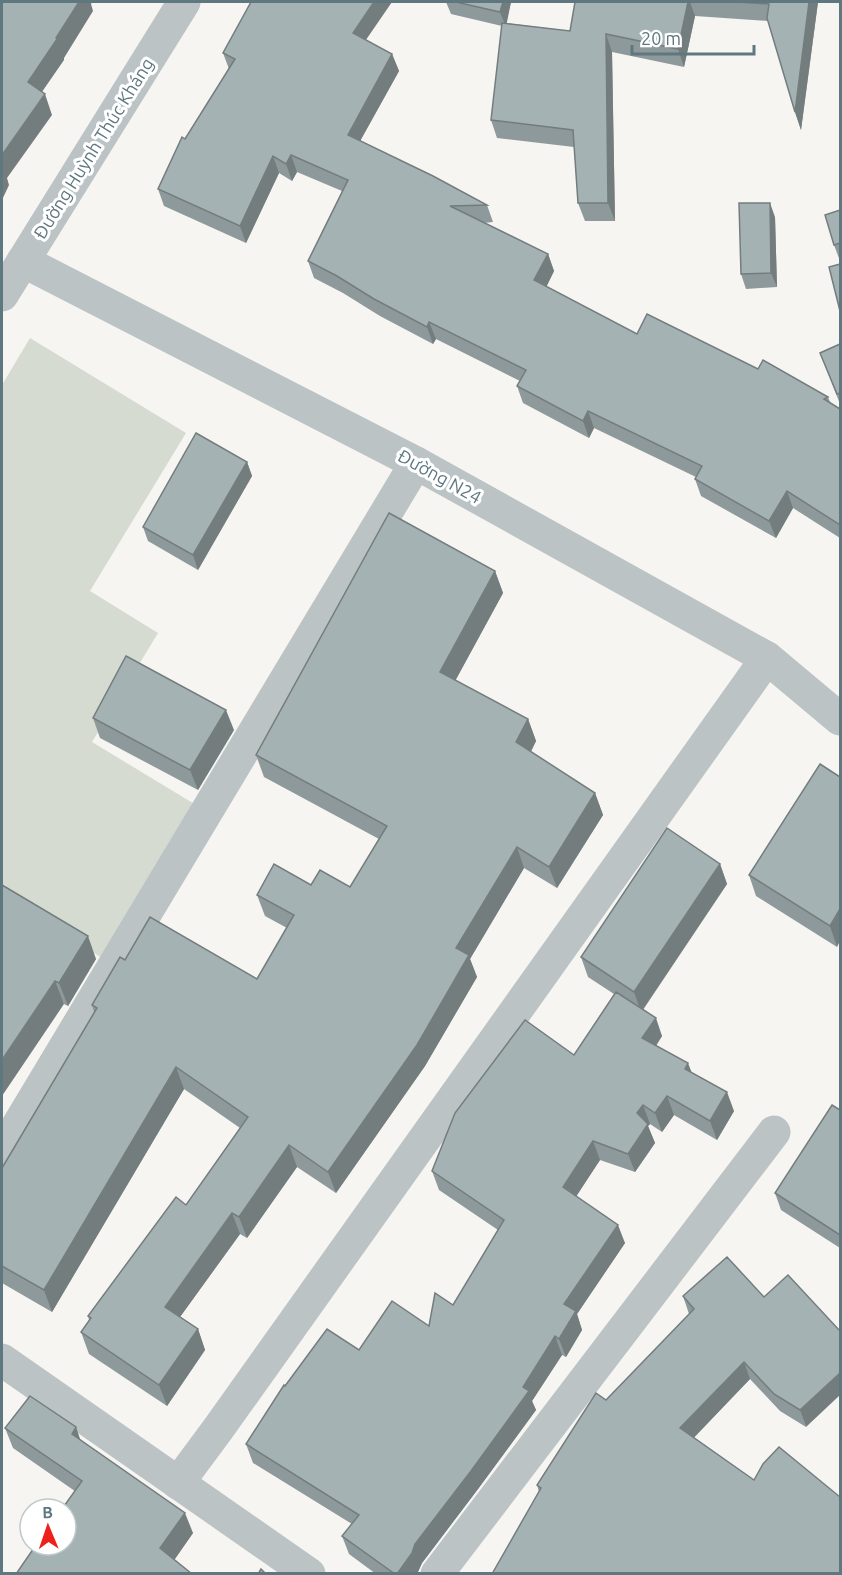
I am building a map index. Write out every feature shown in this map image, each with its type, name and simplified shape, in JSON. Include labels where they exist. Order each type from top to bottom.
[{"type":"street","name":"Đường Huỳnh Thúc Kháng","points":[[2,295],[184,2]]},
{"type":"street","name":"Đường N24","points":[[23,261],[416,462],[767,658],[840,719]]},
{"type":"street","points":[[2,1152],[416,462]]},
{"type":"street","points":[[178,1483],[767,658]]},
{"type":"street","points":[[437,1574],[774,1132]]},
{"type":"street","points":[[2,1360],[309,1574]]},
{"type":"shaded area","points":[[30,338],[186,433],[90,591],[158,633],[92,742],[201,808],[107,961],[2,897],[2,385]]},
{"type":"building","points":[[2,2],[79,2],[28,82],[45,94],[2,155]]},
{"type":"building","points":[[251,2],[374,2],[353,33],[392,54],[348,135],[487,205],[450,206],[548,254],[534,280],[637,334],[647,314],[758,369],[763,360],[828,397],[824,399],[840,409],[840,525],[787,491],[769,521],[695,479],[702,466],[588,411],[583,421],[517,386],[526,370],[429,322],[427,327],[308,261],[348,180],[291,155],[286,164],[273,156],[240,226],[158,189],[182,137],[185,139],[235,59],[223,53]]},
{"type":"building","points":[[456,2],[503,2],[500,12]]},
{"type":"building","points":[[575,2],[688,2],[678,49],[606,34],[608,203],[578,203],[573,130],[491,120],[502,23],[570,31]]},
{"type":"building","points":[[738,2],[809,2],[795,112],[767,18],[769,4]]},
{"type":"building","points":[[739,203],[770,203],[771,273],[741,274]]},
{"type":"building","points":[[840,210],[840,243],[834,245],[825,215]]},
{"type":"building","points":[[840,264],[840,311],[829,267]]},
{"type":"building","points":[[840,344],[840,393],[837,394],[820,353]]},
{"type":"building","points":[[196,433],[247,462],[193,555],[143,527]]},
{"type":"building","points":[[389,513],[495,571],[440,672],[528,719],[516,742],[595,793],[549,867],[517,847],[456,948],[469,955],[417,1045],[328,1172],[289,1145],[239,1217],[232,1213],[165,1307],[198,1329],[159,1385],[81,1332],[91,1318],[88,1316],[176,1197],[186,1205],[248,1117],[176,1067],[44,1290],[2,1266],[2,1168],[97,1008],[92,1005],[120,957],[125,960],[150,917],[257,979],[294,915],[257,895],[274,864],[311,885],[320,870],[350,887],[387,826],[256,755]]},
{"type":"building","points":[[126,656],[226,710],[190,770],[93,718]]},
{"type":"building","points":[[820,764],[840,777],[840,909],[830,926],[749,875]]},
{"type":"building","points":[[667,828],[720,864],[634,992],[581,957]]},
{"type":"building","points":[[2,885],[88,936],[59,983],[55,981],[2,1060]]},
{"type":"building","points":[[616,992],[656,1018],[642,1038],[688,1063],[685,1069],[727,1092],[710,1121],[667,1096],[655,1113],[643,1105],[637,1113],[648,1124],[628,1154],[593,1141],[563,1187],[618,1225],[564,1304],[576,1311],[559,1339],[555,1336],[523,1387],[529,1391],[395,1574],[342,1536],[359,1515],[246,1444],[284,1385],[327,1329],[359,1350],[392,1301],[429,1326],[435,1293],[453,1305],[504,1220],[432,1171],[455,1113],[525,1020],[574,1055]]},
{"type":"building","points":[[832,1105],[840,1110],[840,1235],[775,1193]]},
{"type":"building","points":[[727,1257],[764,1297],[788,1275],[840,1331],[840,1373],[800,1410],[774,1394],[744,1362],[680,1428],[754,1480],[763,1464],[779,1447],[840,1497],[840,1574],[492,1574],[541,1488],[537,1485],[596,1393],[606,1400],[694,1309],[683,1296]]},
{"type":"building","points":[[30,1396],[76,1427],[72,1434],[185,1513],[160,1548],[192,1574],[16,1574],[28,1557],[78,1557],[78,1497],[71,1497],[82,1481],[5,1428]]}]
